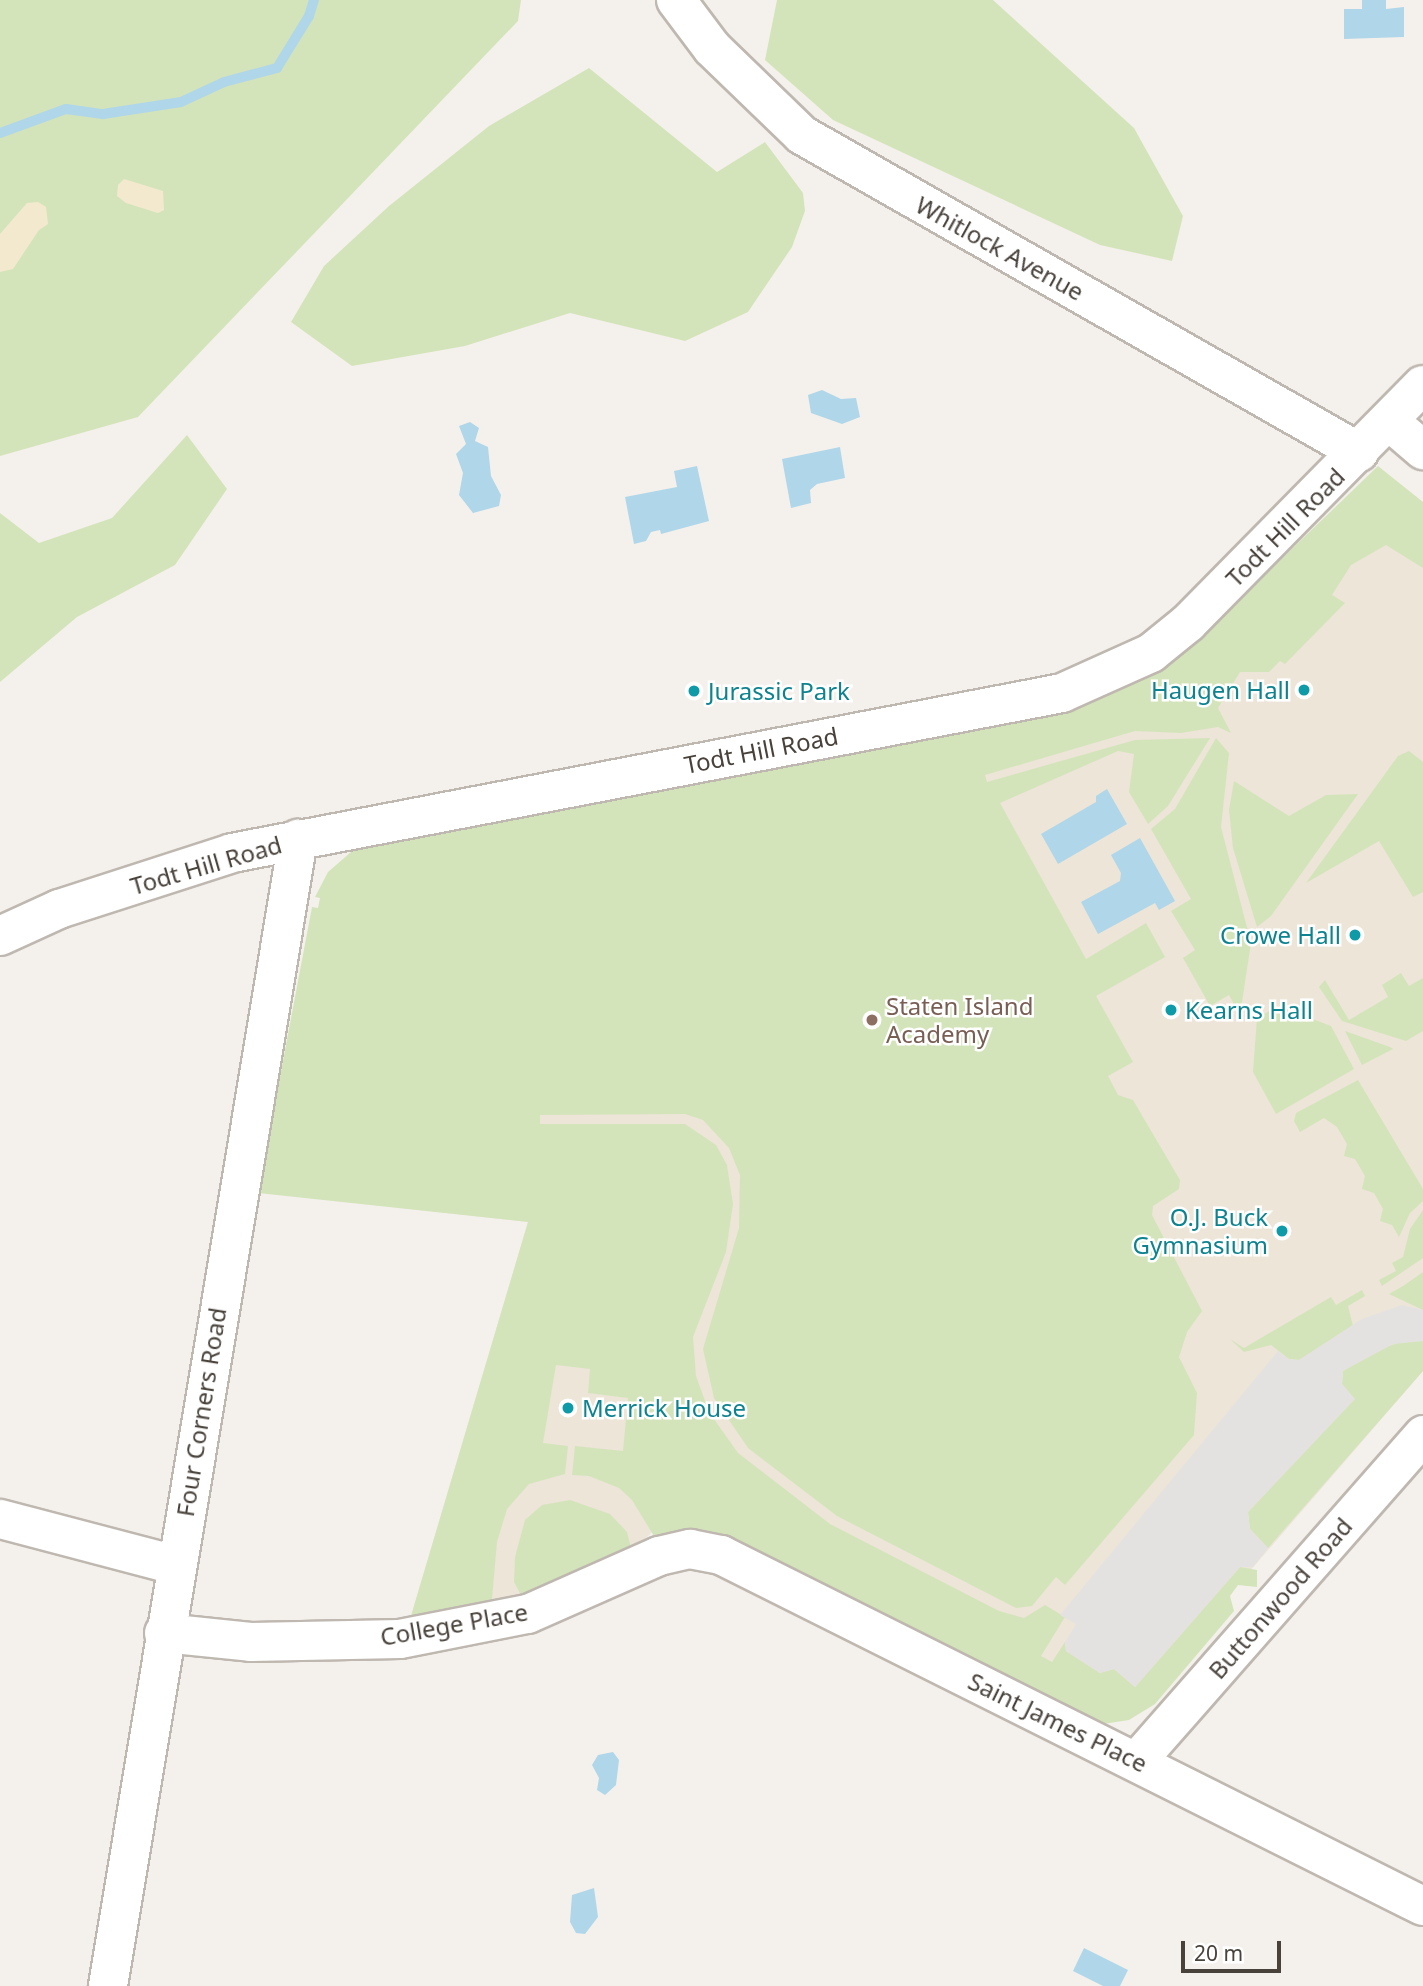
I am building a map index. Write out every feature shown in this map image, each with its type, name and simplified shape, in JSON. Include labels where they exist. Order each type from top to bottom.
[{"type":"street","name":"Whitlock Avenue","points":[[676,0],[712,48],[802,135],[1359,452]]},
{"type":"street","name":"Todt Hill Road","points":[[0,936],[59,909],[232,853],[1062,693],[1151,653],[1188,622],[1423,386]]},
{"type":"street","points":[[1390,421],[1423,450]]},
{"type":"street","name":"Four Corners Road","points":[[108,1986],[175,1564],[298,839]]},
{"type":"street","name":"Buttonwood Road","points":[[1137,1761],[1423,1435]]},
{"type":"street","points":[[0,1519],[175,1564]]},
{"type":"street","name":"Saint James Place","points":[[690,1549],[721,1555],[1423,1906]]},
{"type":"street","name":"College Place","points":[[164,1633],[251,1642],[400,1639],[528,1614],[659,1556],[690,1549]]},
{"type":"shaded area","name":"Staten Island Academy","points":[[1423,502],[1423,1371],[1148,1689],[1101,1704],[734,1513],[653,1531],[632,1552],[540,1597],[408,1626],[528,1222],[276,1194],[281,1134],[1136,696]]},
{"type":"shaded area","points":[[1402,1305],[1423,1310],[1423,1341],[1393,1344],[1343,1371],[1342,1384],[1355,1399],[1248,1512],[1250,1529],[1268,1548],[1253,1567],[1240,1567],[1135,1687],[1114,1669],[1100,1673],[1066,1651],[1065,1642],[1076,1624],[1060,1615],[1278,1351],[1289,1359],[1299,1360],[1362,1319]]},
{"type":"green space","points":[[0,0],[521,0],[518,21],[138,417],[0,456]]},
{"type":"green space","points":[[777,0],[993,0],[1134,128],[1183,216],[1172,261],[1100,245],[833,120],[765,60]]},
{"type":"green space","points":[[589,68],[717,172],[765,142],[803,193],[805,211],[792,247],[748,312],[685,341],[570,313],[465,346],[352,366],[291,322],[324,266],[389,206],[489,126]]},
{"type":"green space","points":[[187,435],[227,489],[175,565],[77,617],[0,682],[0,513],[39,543],[112,518]]},
{"type":"green space","name":"Staten Island Academy","points":[[1378,466],[1423,502],[1423,568],[1386,545],[1351,565],[1332,595],[1345,603],[1285,664],[1280,661],[1269,672],[1240,672],[1218,708],[1231,733],[1218,727],[1181,733],[1135,731],[985,775],[987,782],[1135,740],[1210,738],[1168,806],[1148,824],[1129,792],[1134,754],[1118,751],[1000,803],[1086,959],[1146,923],[1165,957],[1096,996],[1133,1062],[1108,1076],[1118,1095],[1133,1100],[1180,1180],[1179,1189],[1153,1206],[1152,1215],[1202,1311],[1187,1332],[1179,1357],[1197,1393],[1194,1435],[1065,1585],[1056,1577],[1032,1606],[1016,1608],[837,1516],[748,1448],[714,1398],[703,1349],[739,1228],[740,1175],[729,1148],[703,1120],[685,1114],[540,1115],[540,1124],[685,1124],[716,1145],[727,1165],[733,1204],[726,1252],[693,1337],[696,1376],[709,1412],[738,1453],[830,1524],[999,1611],[1024,1618],[1045,1605],[1065,1617],[1041,1656],[1052,1662],[1065,1642],[1066,1651],[1100,1673],[1114,1669],[1135,1687],[1240,1567],[1257,1570],[1257,1587],[1238,1585],[1230,1596],[1234,1611],[1155,1704],[1129,1720],[1103,1724],[736,1539],[704,1530],[657,1541],[632,1500],[619,1488],[589,1476],[572,1475],[575,1446],[623,1451],[628,1398],[588,1393],[590,1369],[556,1365],[543,1443],[568,1446],[565,1474],[529,1484],[507,1509],[497,1542],[491,1611],[408,1626],[528,1222],[258,1193],[312,907],[318,908],[320,898],[315,897],[328,872],[358,846],[1040,716],[1094,700],[1149,674],[1195,642]]},
{"type":"green space","points":[[1216,738],[1229,753],[1221,827],[1251,943],[1240,1015],[1229,995],[1210,1006],[1183,958],[1195,950],[1171,911],[1191,899],[1151,829],[1175,809]]},
{"type":"green space","points":[[1409,751],[1423,762],[1423,892],[1413,897],[1379,841],[1306,883],[1398,756]]},
{"type":"green space","points":[[1234,781],[1289,816],[1326,795],[1358,794],[1271,916],[1257,927],[1233,848],[1229,810]]},
{"type":"green space","points":[[1401,973],[1409,986],[1423,978],[1423,1031],[1406,1041],[1342,1021],[1319,987],[1325,980],[1349,1020],[1388,997],[1382,985]]},
{"type":"green space","points":[[1278,1006],[1331,1026],[1354,1069],[1276,1114],[1253,1072],[1257,1018]]},
{"type":"green space","points":[[1345,1031],[1390,1047],[1393,1049],[1362,1065]]},
{"type":"green space","points":[[1358,1080],[1423,1189],[1423,1201],[1410,1213],[1399,1237],[1392,1225],[1380,1221],[1383,1209],[1374,1193],[1362,1189],[1365,1176],[1355,1159],[1344,1156],[1347,1144],[1337,1127],[1324,1118],[1300,1132],[1294,1121],[1296,1113]]},
{"type":"green space","points":[[1423,1210],[1423,1258],[1382,1286],[1379,1280],[1396,1271],[1392,1263],[1403,1257],[1410,1229]]},
{"type":"green space","points":[[1423,1272],[1423,1310],[1389,1294],[1403,1286]]},
{"type":"green space","points":[[1362,1290],[1365,1296],[1348,1306],[1353,1326],[1299,1360],[1289,1359],[1271,1345],[1244,1352],[1230,1339],[1244,1348],[1331,1297],[1336,1305]]},
{"type":"green space","points":[[1404,1341],[1423,1341],[1423,1371],[1268,1548],[1250,1529],[1248,1512],[1354,1399],[1342,1384],[1343,1371],[1374,1351]]},
{"type":"green space","points":[[570,1500],[610,1514],[627,1532],[632,1552],[522,1597],[514,1582],[515,1557],[525,1520],[542,1505]]},
{"type":"sand","points":[[124,179],[163,191],[164,210],[158,213],[126,203],[117,196],[118,185]]},
{"type":"sand","points":[[38,202],[46,207],[48,224],[39,230],[13,269],[0,272],[0,234],[27,203]]},
{"type":"water","points":[[1362,0],[1386,0],[1386,9],[1404,7],[1404,37],[1344,39],[1344,9],[1362,9]]},
{"type":"water","points":[[822,390],[841,399],[856,398],[860,417],[842,424],[811,413],[808,395]]},
{"type":"water","points":[[470,422],[479,428],[475,441],[488,447],[491,476],[501,495],[499,506],[473,513],[459,495],[463,473],[456,454],[466,444],[459,426]]},
{"type":"water","points":[[840,447],[845,478],[817,484],[810,490],[811,503],[791,508],[782,459]]},
{"type":"water","points":[[697,466],[709,521],[661,534],[660,530],[651,532],[646,541],[634,544],[625,497],[677,487],[674,471]]},
{"type":"water","points":[[1107,789],[1127,824],[1058,864],[1041,834],[1096,802],[1096,796]]},
{"type":"water","points":[[1140,838],[1175,901],[1159,910],[1155,903],[1098,934],[1081,902],[1120,881],[1121,873],[1111,855]]},
{"type":"water","points":[[613,1752],[619,1760],[616,1785],[605,1795],[597,1790],[599,1778],[592,1765],[598,1755]]},
{"type":"water","points":[[594,1888],[598,1917],[585,1934],[576,1933],[570,1922],[572,1895]]},
{"type":"water","points":[[1084,1948],[1128,1970],[1120,1986],[1103,1986],[1073,1971]]},
{"type":"waterway","points":[[0,133],[66,109],[103,114],[181,102],[224,82],[277,68],[309,16],[314,0]]},
{"type":"place","name":"Haugen Hall","points":[[1304,690]]},
{"type":"place","name":"Jurassic Park","points":[[694,691]]},
{"type":"place","name":"Crowe Hall","points":[[1355,935]]},
{"type":"place","name":"Kearns Hall","points":[[1171,1010]]},
{"type":"place","name":"Staten Island Academy","points":[[872,1020]]},
{"type":"place","name":"O.J. Buck Gymnasium","points":[[1282,1231]]},
{"type":"place","name":"Merrick House","points":[[568,1408]]}]
